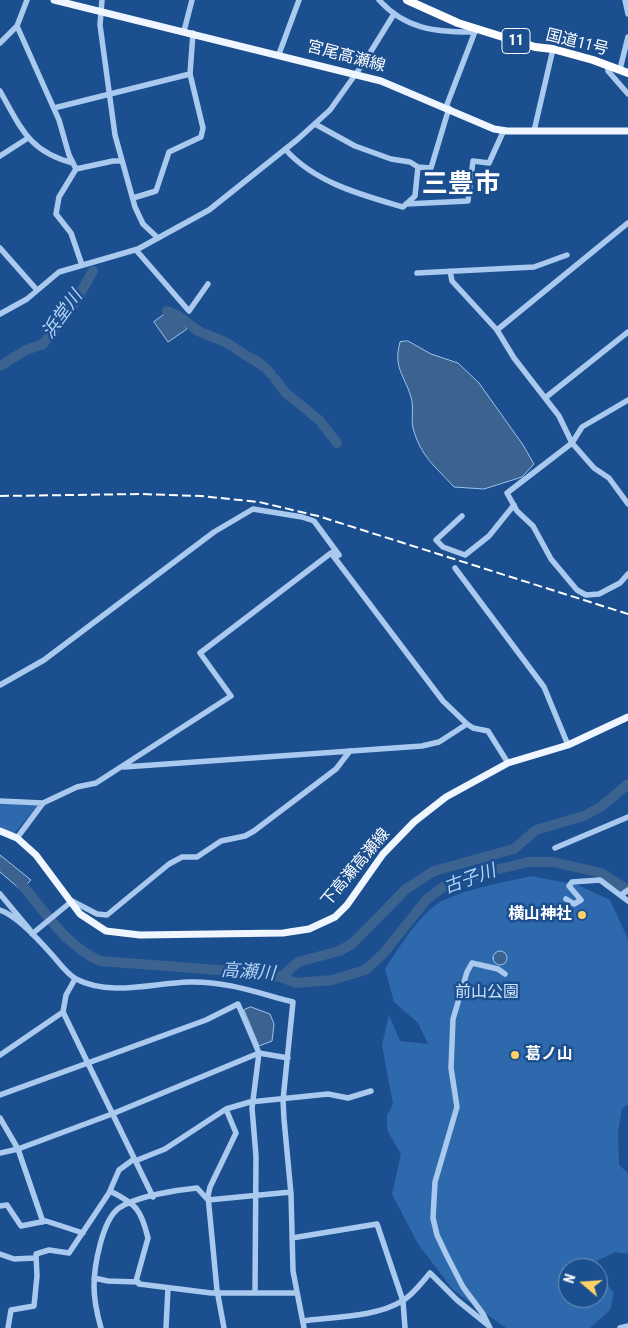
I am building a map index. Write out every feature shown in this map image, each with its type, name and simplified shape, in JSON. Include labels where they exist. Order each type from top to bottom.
[{"type":"highway","name":"国道11号","points":[[407,0],[437,15],[476,29],[535,46],[553,49],[608,65],[628,73]]},
{"type":"main road","name":"宮尾高瀬線","points":[[54,0],[279,54],[394,85],[494,128],[534,131],[628,131]]},
{"type":"main road","name":"下高瀬高瀬線","points":[[0,831],[17,838],[36,855],[80,914],[96,926],[117,933],[283,933],[309,929],[335,917],[347,905],[383,854],[430,808],[473,781],[508,763],[568,745],[628,717]]},
{"type":"street","points":[[0,43],[17,26],[27,0]]},
{"type":"street","points":[[102,0],[100,12],[115,135],[133,198],[143,224],[158,238]]},
{"type":"street","points":[[184,31],[192,0]]},
{"type":"street","points":[[279,54],[299,0]]},
{"type":"street","points":[[379,0],[394,14],[425,30],[471,32],[476,29]]},
{"type":"street","points":[[626,0],[628,14]]},
{"type":"street","points":[[0,314],[38,290],[59,272],[136,250],[209,210],[330,110],[356,74],[394,14]]},
{"type":"street","points":[[17,26],[54,108],[75,166],[59,197],[56,214],[75,240],[82,265]]},
{"type":"street","points":[[315,124],[355,146],[390,159],[410,162],[418,167],[431,168],[447,107],[476,29]]},
{"type":"street","points":[[133,198],[156,191],[169,152],[201,137],[203,128],[190,74],[193,33]]},
{"type":"street","points":[[620,69],[628,37]]},
{"type":"street","points":[[534,131],[553,49]]},
{"type":"street","points":[[608,65],[608,71],[628,94]]},
{"type":"street","points":[[54,108],[190,74]]},
{"type":"street","points":[[0,91],[28,138],[46,154],[75,166],[122,161]]},
{"type":"street","points":[[406,204],[468,201],[473,161],[489,163],[504,130]]},
{"type":"street","points":[[0,156],[28,138]]},
{"type":"street","points":[[285,149],[301,165],[354,193],[403,207],[415,196],[418,167]]},
{"type":"street","points":[[497,330],[628,223]]},
{"type":"street","points":[[0,248],[38,290]]},
{"type":"street","points":[[136,250],[189,311],[208,284]]},
{"type":"street","points":[[417,273],[534,267],[567,255]]},
{"type":"street","points":[[450,271],[452,281],[497,330],[514,358],[559,416],[572,443],[594,468],[609,478],[628,504]]},
{"type":"street","points":[[545,398],[628,332]]},
{"type":"street","points":[[628,400],[582,427],[572,443],[507,492],[514,505],[534,526],[551,558],[577,590],[586,595],[599,594],[620,583],[628,574]]},
{"type":"street","points":[[462,516],[436,540],[443,547],[466,555],[489,536],[514,505]]},
{"type":"street","points":[[0,685],[44,660],[214,532],[253,509],[302,517],[314,521],[339,555]]},
{"type":"street","points":[[0,801],[43,803],[77,787],[96,783],[231,696],[200,653],[331,552],[443,701],[473,728],[488,731],[508,763]]},
{"type":"street","points":[[454,568],[544,687],[568,745]]},
{"type":"street","points":[[122,767],[422,746],[439,742],[467,724]]},
{"type":"street","points":[[32,934],[72,901],[97,914],[107,914],[169,864],[182,856],[197,856],[221,841],[245,836],[254,831],[336,769],[350,751]]},
{"type":"street","points":[[17,838],[43,803]]},
{"type":"street","points":[[555,848],[628,817]]},
{"type":"street","points":[[566,900],[574,904],[581,900],[569,886],[572,882],[600,880],[628,901]]},
{"type":"street","points":[[621,895],[628,890]]},
{"type":"street","points":[[0,894],[12,905],[32,934]]},
{"type":"street","points":[[0,906],[32,934],[75,978],[99,986],[121,988],[189,982],[227,984],[248,988],[293,1002],[283,1100],[297,1294],[304,1328]]},
{"type":"street","points":[[0,910],[7,912]]},
{"type":"street","points":[[490,1327],[463,1287],[444,1249],[435,1227],[433,1204],[438,1170],[456,1107],[451,1078],[452,1030],[461,991],[472,963],[498,969],[505,974]]},
{"type":"street","points":[[75,978],[66,995],[63,1012],[153,1197]]},
{"type":"street","points":[[0,1095],[206,1020],[238,1004],[259,1053],[253,1102],[256,1196],[255,1293]]},
{"type":"street","points":[[0,1055],[63,1012]]},
{"type":"street","points":[[0,1153],[18,1149],[112,1114],[259,1053],[288,1058]]},
{"type":"street","points":[[8,1328],[11,1310],[34,1306],[37,1276],[36,1254],[42,1250],[70,1253],[110,1191],[119,1170],[135,1160],[165,1149],[226,1109],[253,1102],[328,1094],[348,1098],[371,1091]]},
{"type":"street","points":[[224,1328],[208,1200],[210,1187],[236,1133],[226,1109]]},
{"type":"street","points":[[0,1118],[18,1149],[43,1222]]},
{"type":"street","points":[[100,1328],[94,1297],[94,1278],[107,1224],[119,1208],[175,1190],[197,1188],[208,1200]]},
{"type":"street","points":[[110,1191],[136,1206],[148,1238],[139,1269],[138,1282]]},
{"type":"street","points":[[208,1200],[291,1192]]},
{"type":"street","points":[[0,1206],[7,1205],[22,1226],[43,1222],[83,1233]]},
{"type":"street","points":[[292,1238],[377,1224],[403,1301],[405,1328]]},
{"type":"street","points":[[0,1254],[14,1259],[35,1258]]},
{"type":"street","points":[[303,1320],[373,1312],[403,1301],[430,1274],[456,1300],[490,1327]]},
{"type":"street","points":[[94,1278],[108,1281],[138,1282],[168,1288],[218,1292],[297,1294]]},
{"type":"street","points":[[166,1328],[168,1288]]},
{"type":"street","points":[[620,1328],[628,1326]]},
{"type":"green space","points":[[0,803],[38,805],[13,835],[0,829]]},
{"type":"green space","name":"前山公園","points":[[531,876],[578,885],[610,900],[628,939],[628,1105],[622,1108],[618,1133],[619,1165],[628,1173],[628,1254],[615,1252],[603,1258],[558,1258],[558,1308],[608,1308],[608,1286],[614,1293],[610,1310],[590,1328],[506,1328],[453,1290],[418,1244],[392,1194],[401,1154],[387,1130],[387,1115],[393,1104],[382,1045],[389,1015],[400,1041],[428,1044],[418,1023],[394,1002],[385,969],[403,942],[426,914],[442,901],[474,889]]},
{"type":"shaded area","points":[[165,314],[176,318],[187,329],[168,342],[154,322]]},
{"type":"shaded area","points":[[408,341],[431,354],[458,363],[479,383],[523,445],[534,464],[522,477],[484,489],[454,487],[429,461],[416,438],[412,420],[412,401],[400,371],[398,351],[400,342]]},
{"type":"shaded area","points":[[0,855],[31,880],[21,890],[0,872]]},
{"type":"shaded area","points":[[497,951],[503,951],[507,958],[503,965],[497,965],[493,961],[493,955]]},
{"type":"shaded area","points":[[251,1007],[270,1014],[274,1024],[272,1041],[259,1046],[244,1010]]},
{"type":"waterway","name":"浜堂川","points":[[0,366],[26,350],[43,344],[74,304],[93,271]]},
{"type":"waterway","name":"浜堂川","points":[[167,311],[179,316],[201,332],[232,346]]},
{"type":"waterway","name":"浜堂川","points":[[235,348],[258,362],[271,374]]},
{"type":"waterway","name":"浜堂川","points":[[275,379],[286,393],[319,420],[337,443]]},
{"type":"waterway","name":"高瀬川","points":[[281,977],[298,962],[339,951],[352,944],[406,889],[434,871],[514,849],[536,830],[584,816],[602,806],[628,784]]},
{"type":"waterway","name":"古子川","points":[[0,863],[25,888],[70,941],[100,961],[232,971],[281,977],[296,983],[332,980],[365,970],[383,954],[426,900],[443,887],[471,876],[528,862],[553,862],[601,873],[628,890]]},
{"type":"railway","points":[[0,496],[140,494],[201,496],[259,502],[318,516],[628,614]]},
{"type":"place","name":"横山神社","points":[[582,915]]},
{"type":"place","name":"葛ノ山","points":[[515,1055]]},
{"type":"district","name":"三豊市","points":[[461,185]]}]
